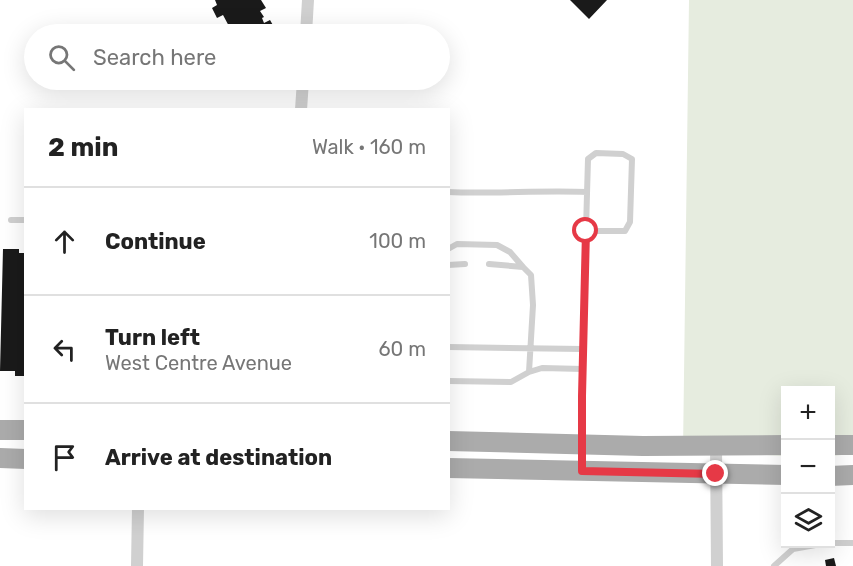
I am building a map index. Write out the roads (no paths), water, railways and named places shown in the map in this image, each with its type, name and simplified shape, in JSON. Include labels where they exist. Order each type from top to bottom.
[{"type":"main road","points":[[0,430],[24,430]]},
{"type":"main road","points":[[450,441],[781,445]]},
{"type":"main road","points":[[835,445],[853,445]]},
{"type":"main road","points":[[0,458],[24,459]]},
{"type":"main road","points":[[450,468],[781,475]]},
{"type":"main road","points":[[835,476],[853,475]]},
{"type":"street","points":[[307,24],[308,0]]},
{"type":"street","points":[[301,108],[302,90]]},
{"type":"street","points":[[716,445],[717,566]]},
{"type":"street","points":[[137,566],[138,510]]},
{"type":"lane","points":[[582,471],[583,349],[586,231],[587,192],[588,159],[596,153],[623,154],[632,159],[630,222],[625,231],[586,231]]},
{"type":"lane","points":[[450,192],[499,194],[541,190],[587,192]]},
{"type":"lane","points":[[11,220],[24,220]]},
{"type":"lane","points":[[450,248],[457,244],[497,245],[510,252],[531,275],[533,304],[529,372]]},
{"type":"lane","points":[[450,265],[465,264]]},
{"type":"lane","points":[[489,264],[523,267]]},
{"type":"lane","points":[[450,347],[583,349]]},
{"type":"lane","points":[[450,381],[511,382],[542,368],[583,369]]},
{"type":"lane","points":[[835,543],[853,543]]},
{"type":"lane","points":[[774,566],[793,549],[798,548]]}]
